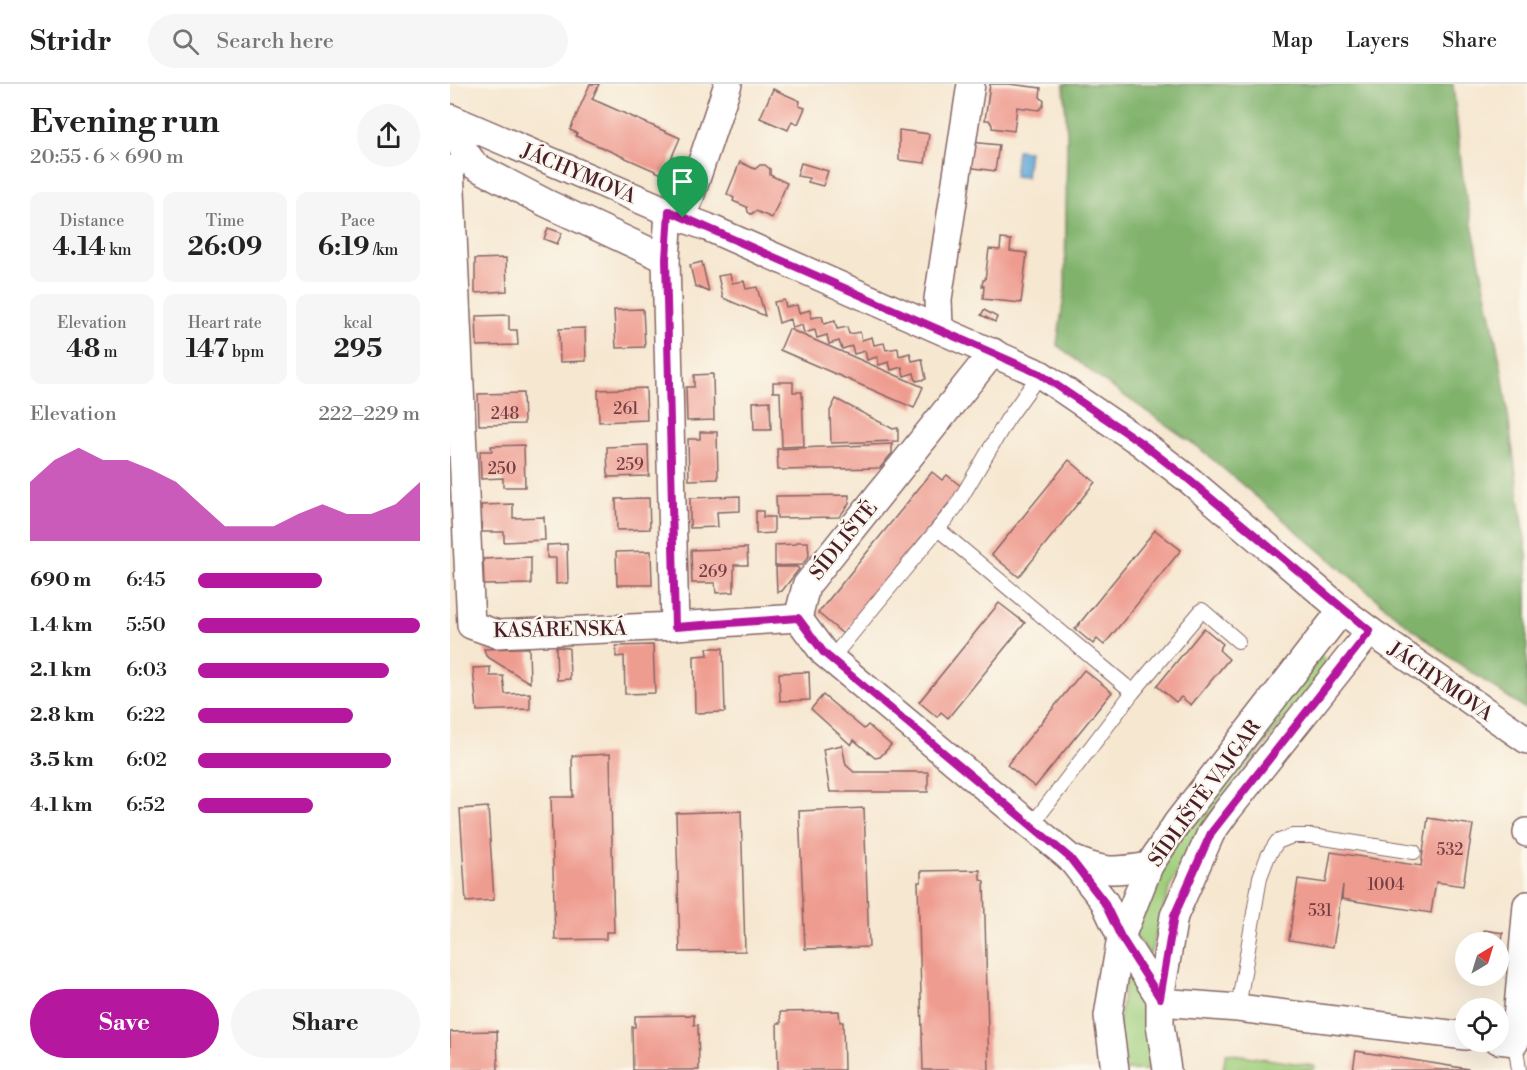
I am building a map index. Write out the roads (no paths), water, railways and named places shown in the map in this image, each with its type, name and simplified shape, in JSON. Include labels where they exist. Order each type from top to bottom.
[{"type":"street","points":[[728,84],[676,215],[666,259],[675,627],[798,618],[824,653],[1070,858],[1104,902],[1121,937],[1160,998],[1173,1003],[1238,1008],[1455,1035]]},
{"type":"street","points":[[939,328],[938,299],[971,84]]},
{"type":"street","points":[[450,119],[463,148],[475,166],[546,203],[666,259]]},
{"type":"street","name":"JÁCHYMOVA","points":[[450,119],[707,227],[1040,374],[1148,448],[1188,479],[1342,610],[1527,740]]},
{"type":"street","name":"KASÁRENSKÁ","points":[[450,169],[471,625],[497,634],[675,627]]},
{"type":"street","name":"SÍDLIŠTĚ","points":[[798,618],[806,586],[993,352]]},
{"type":"street","name":"SÍDLIŠTĚ VAJGAR","points":[[1115,1070],[1108,1016],[1121,937],[1149,866],[1177,823],[1342,610]]},
{"type":"street","name":"SÍDLIŠTĚ VAJGAR","points":[[1167,1070],[1160,1024],[1160,998],[1174,916],[1211,833],[1370,631]]},
{"type":"street","points":[[1070,858],[1093,868],[1116,872],[1149,866]]},
{"type":"street","points":[[1509,1027],[1527,905]]},
{"type":"lane","points":[[831,659],[955,508],[1007,420],[1040,374]]},
{"type":"lane","points":[[938,529],[1133,692]]},
{"type":"lane","points":[[1031,826],[1133,692],[1202,610],[1238,640]]},
{"type":"lane","points":[[1238,1008],[1260,877],[1268,856],[1277,842],[1292,836],[1311,836],[1414,852]]},
{"type":"lane","points":[[1509,1046],[1519,1070]]},
{"type":"water","points":[[1017,150],[1029,151],[1026,177],[1014,176]]}]
